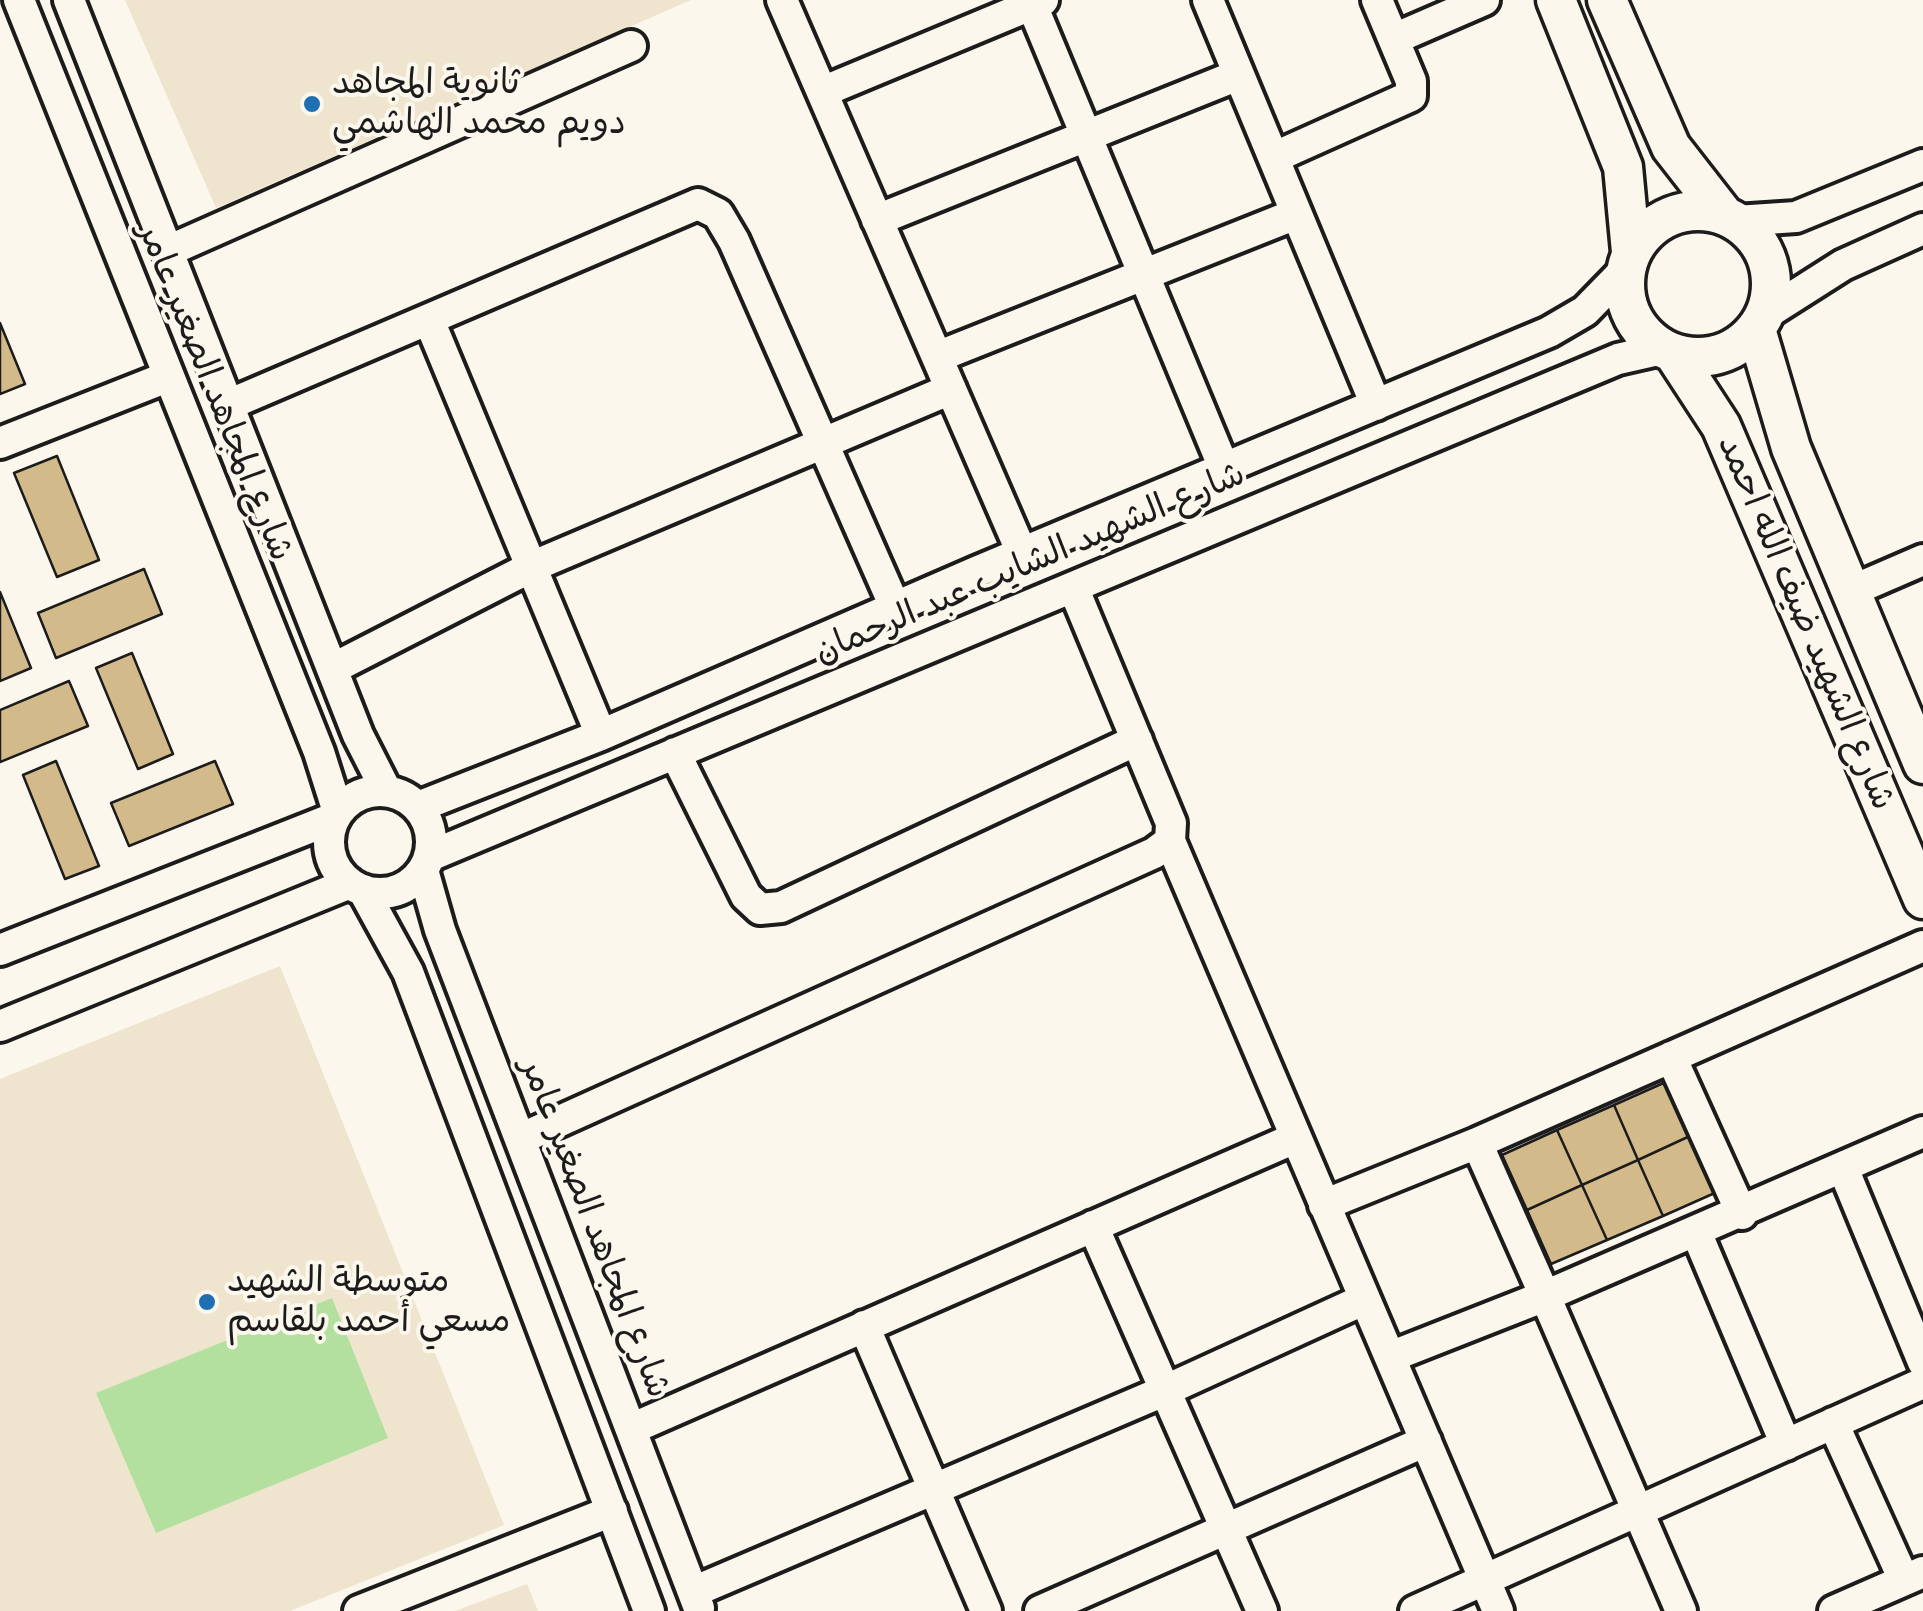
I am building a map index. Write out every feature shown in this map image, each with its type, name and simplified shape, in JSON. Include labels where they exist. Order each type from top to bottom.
[{"type":"street","name":"شارع المجاهد الصغير عامر","points":[[19,0],[166,377],[319,752],[336,815]]},
{"type":"street","name":"شارع المجاهد الصغير عامر","points":[[69,0],[332,668],[386,790]]},
{"type":"street","points":[[782,0],[1022,552]]},
{"type":"street","points":[[1208,0],[1376,405]]},
{"type":"street","points":[[1275,156],[1411,96],[1411,81],[1377,0]]},
{"type":"street","points":[[1394,40],[1484,0]]},
{"type":"street","points":[[1556,0],[1623,168],[1631,315],[1668,351],[1710,357],[1744,342],[1761,322],[1843,265],[1923,229]]},
{"type":"street","points":[[1607,0],[1672,147],[1730,218],[1753,234],[1771,272],[1761,322]]},
{"type":"street","points":[[822,92],[1038,2],[1087,137],[1224,468]]},
{"type":"street","points":[[168,251],[631,46]]},
{"type":"street","points":[[877,220],[1238,76]]},
{"type":"street","points":[[1628,261],[1644,234],[1670,216],[1702,210],[1730,218],[1796,216],[1923,165]]},
{"type":"street","points":[[228,405],[698,204],[718,214],[734,241],[895,607]]},
{"type":"street","points":[[937,358],[1296,214]]},
{"type":"street","name":"شارع الشهيد الشايب عبد الرحمان","points":[[418,807],[601,735],[1022,552],[1549,332],[1584,311],[1628,261]]},
{"type":"street","points":[[429,320],[601,735]]},
{"type":"street","name":"شارع الشهيد ضيف الله احمد","points":[[1761,322],[1781,422],[1923,764]]},
{"type":"street","name":"شارع الشهيد الشايب عبد الرحمان","points":[[427,863],[675,753],[1618,358],[1668,351]]},
{"type":"street","name":"شارع الشهيد ضيف الله احمد","points":[[1668,351],[1727,438],[1923,899]]},
{"type":"street","points":[[0,443],[166,377]]},
{"type":"street","points":[[332,668],[532,567],[951,388]]},
{"type":"street","points":[[1849,592],[1923,560]]},
{"type":"street","points":[[1073,587],[1171,823],[1170,841],[1498,1611]]},
{"type":"street","points":[[675,753],[746,896],[760,908],[782,907],[1137,740]]},
{"type":"street","points":[[0,950],[336,815],[351,799],[386,790],[418,807],[432,838],[427,863],[397,891],[357,887],[0,1026]]},
{"type":"street","points":[[336,815],[329,847],[340,874],[357,887],[408,972],[650,1611]]},
{"type":"street","points":[[520,1139],[1154,852],[1170,841]]},
{"type":"street","name":"شارع المجاهد الصغير عامر","points":[[427,863],[440,930],[697,1602]]},
{"type":"street","points":[[1324,1205],[1923,946]]},
{"type":"street","points":[[1671,1057],[1742,1214]]},
{"type":"street","points":[[1390,1357],[1698,1234],[1923,1132]]},
{"type":"street","points":[[631,1429],[1295,1138]]},
{"type":"street","points":[[1477,1142],[1681,1611]]},
{"type":"street","points":[[1844,1168],[1923,1362]]},
{"type":"street","points":[[1093,1226],[1164,1392],[1228,1525],[1262,1611]]},
{"type":"street","points":[[1698,1234],[1786,1445]]},
{"type":"street","points":[[697,1602],[934,1490],[1164,1392],[1365,1300]]},
{"type":"street","points":[[864,1326],[986,1611]]},
{"type":"street","points":[[1415,1611],[1923,1384]]},
{"type":"street","points":[[1834,1424],[1913,1576],[1834,1611]]},
{"type":"street","points":[[1040,1611],[1426,1441]]},
{"type":"street","points":[[359,1611],[612,1512]]},
{"type":"shaded area","name":"ثانوية المجاهد دويم محمد الهاشمي","points":[[125,0],[691,0],[216,208]]},
{"type":"shaded area","name":"متوسطة الشهيد مسعي أحمد بلقاسم","points":[[280,966],[504,1525],[290,1611],[0,1611],[0,1079]]},
{"type":"shaded area","points":[[527,1584],[538,1611],[455,1611]]},
{"type":"green space","points":[[332,1298],[388,1438],[156,1533],[96,1393]]},
{"type":"building","points":[[0,323],[25,384],[0,394]]},
{"type":"building","points":[[57,456],[99,560],[57,577],[14,473]]},
{"type":"building","points":[[144,569],[162,614],[56,658],[38,613]]},
{"type":"building","points":[[0,592],[31,668],[0,681]]},
{"type":"building","points":[[132,653],[173,754],[138,769],[96,668]]},
{"type":"building","points":[[69,681],[88,726],[0,762],[0,710]]},
{"type":"building","points":[[56,761],[99,866],[65,879],[23,775]]},
{"type":"building","points":[[215,761],[233,804],[129,846],[111,803]]},
{"type":"building","points":[[1668,1081],[1692,1135],[1638,1160],[1614,1105]]},
{"type":"building","points":[[1614,1105],[1638,1160],[1582,1185],[1557,1130]]},
{"type":"building","points":[[1557,1130],[1582,1185],[1527,1210],[1502,1155]]},
{"type":"building","points":[[1692,1135],[1717,1192],[1663,1216],[1638,1160]]},
{"type":"building","points":[[1638,1160],[1663,1216],[1607,1240],[1582,1185]]},
{"type":"building","points":[[1582,1185],[1607,1240],[1551,1264],[1527,1210]]},
{"type":"place","name":"ثانوية المجاهد دويم محمد الهاشمي","points":[[312,104]]},
{"type":"place","name":"متوسطة الشهيد مسعي أحمد بلقاسم","points":[[207,1302]]}]
